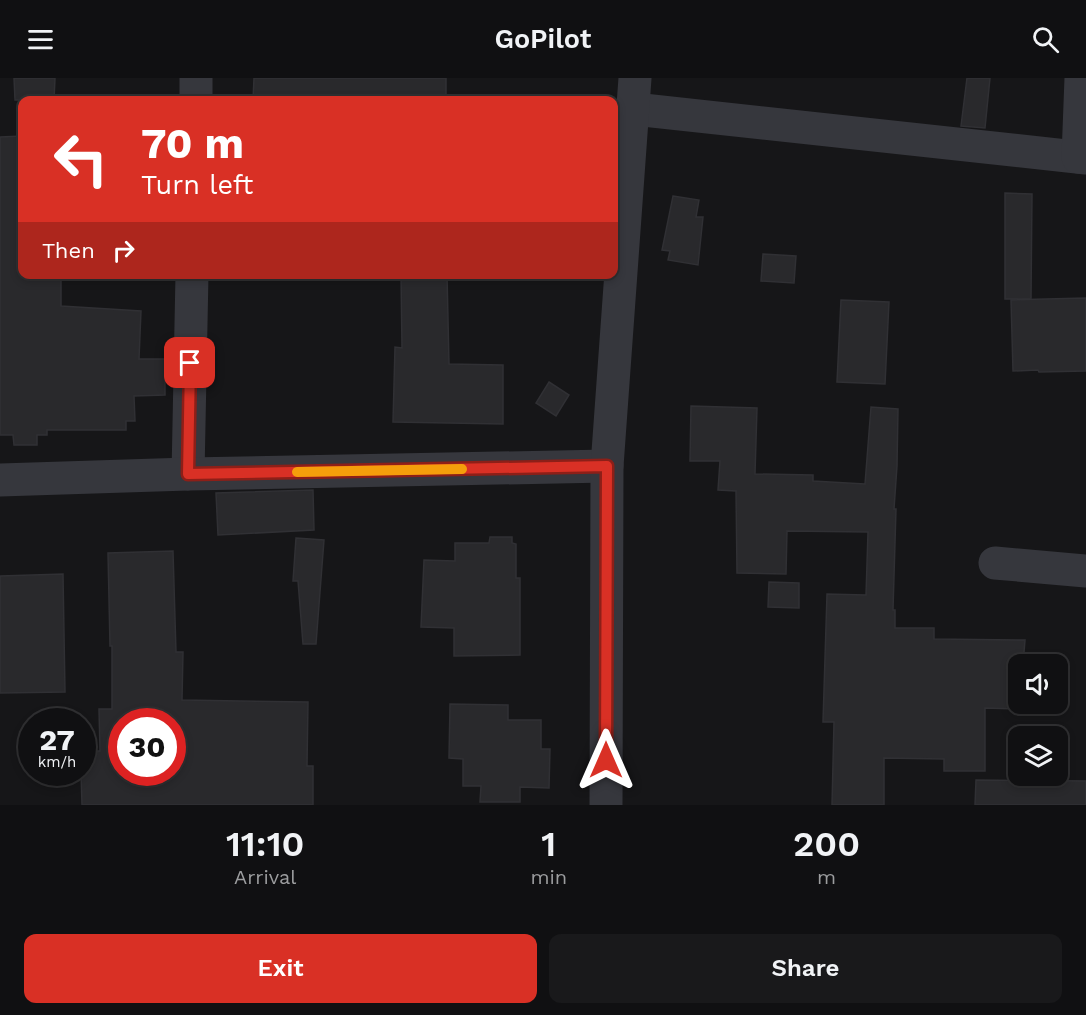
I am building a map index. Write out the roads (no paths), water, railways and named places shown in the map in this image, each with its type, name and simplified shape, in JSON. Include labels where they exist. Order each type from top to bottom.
[{"type":"street","points":[[196,78],[196,96]]},
{"type":"street","points":[[606,805],[607,466],[635,93],[1082,157],[1081,78]]},
{"type":"street","points":[[188,474],[192,279]]},
{"type":"street","points":[[0,480],[607,466]]},
{"type":"street","points":[[995,563],[1086,571]]}]
